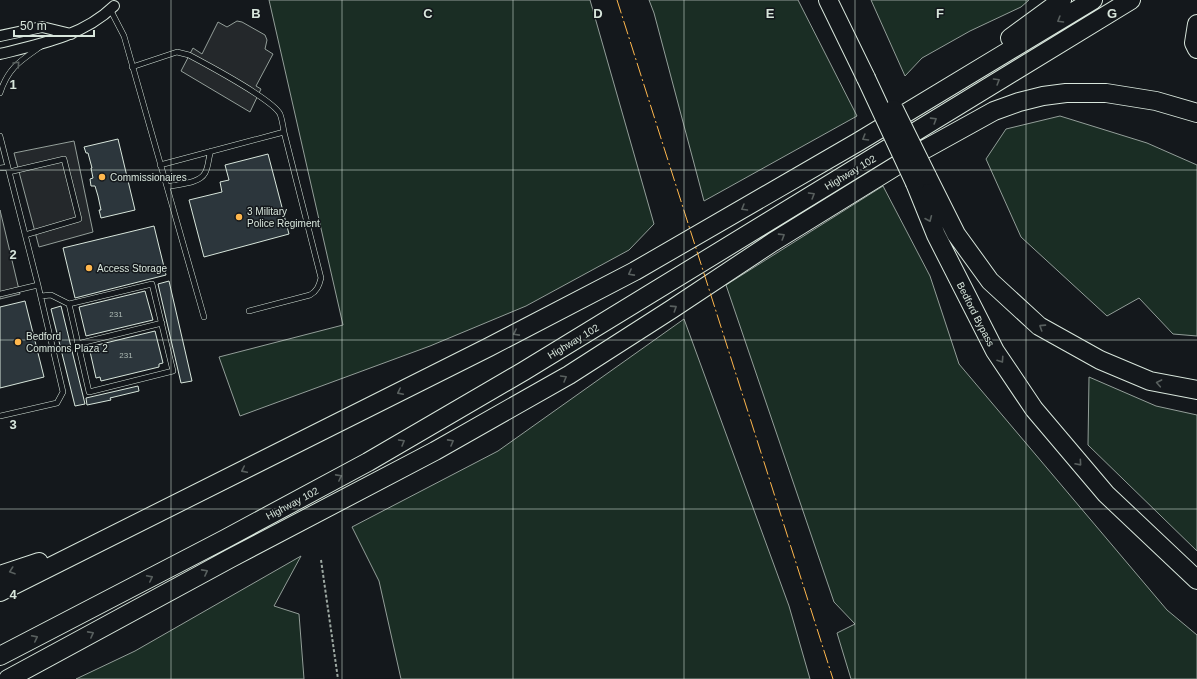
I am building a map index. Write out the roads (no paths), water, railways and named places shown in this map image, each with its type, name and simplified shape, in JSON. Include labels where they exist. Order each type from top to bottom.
[{"type":"highway","name":"Bedford Bypass","points":[[828,0],[871,75]]},
{"type":"highway","name":"Bedford Bypass","points":[[841,0],[871,75],[921,180],[960,240],[990,281],[1039,326],[1100,360],[1150,381],[1197,390]]},
{"type":"highway","points":[[911,111],[1062,0]]},
{"type":"highway","points":[[0,592],[489,347],[635,271],[911,111],[1093,0]]},
{"type":"highway","name":"Highway 102","points":[[0,656],[225,539],[368,462],[524,371],[1131,0]]},
{"type":"highway","points":[[1197,24],[1194,42],[1197,49]]},
{"type":"highway","points":[[8,679],[231,558],[435,451],[569,375],[773,242],[909,158],[994,111],[1019,102],[1043,96],[1066,93],[1106,93],[1156,101],[1197,113]]},
{"type":"highway","name":"Bedford Bypass","points":[[921,180],[936,235],[995,351],[1034,409],[1106,494],[1197,580]]},
{"type":"highway","points":[[355,494],[429,441],[665,295],[744,244],[750,240],[766,223]]},
{"type":"highway","points":[[1106,494],[1197,593]]},
{"type":"highway","points":[[0,575],[115,534]]},
{"type":"street","points":[[0,54],[44,43],[71,34],[96,21],[112,7]]},
{"type":"street","points":[[0,36],[42,27],[71,34]]},
{"type":"lane","points":[[112,7],[124,36],[204,317]]},
{"type":"lane","points":[[0,93],[9,73],[20,60],[44,43]]},
{"type":"lane","points":[[132,67],[178,52],[189,55],[258,95],[280,113],[321,278],[320,285],[316,292],[310,295],[248,311]]},
{"type":"lane","points":[[160,164],[284,132]]},
{"type":"lane","points":[[0,136],[41,296],[63,392],[57,403],[0,416]]},
{"type":"lane","points":[[167,187],[197,180],[204,174],[208,166],[208,158],[211,151]]},
{"type":"lane","points":[[0,168],[8,169],[64,159],[79,218],[25,234]]},
{"type":"lane","points":[[41,296],[50,295],[69,304],[152,284],[173,371],[89,392],[69,304]]},
{"type":"lane","points":[[0,294],[38,285]]},
{"type":"lane","points":[[77,344],[162,324]]},
{"type":"place","name":"Commissionaires","points":[[102,177]]},
{"type":"place","name":"3 Military Police Regiment","points":[[239,217]]},
{"type":"place","name":"Access Storage","points":[[89,268]]},
{"type":"place","name":"Bedford Commons Plaza 2","points":[[18,342]]}]
